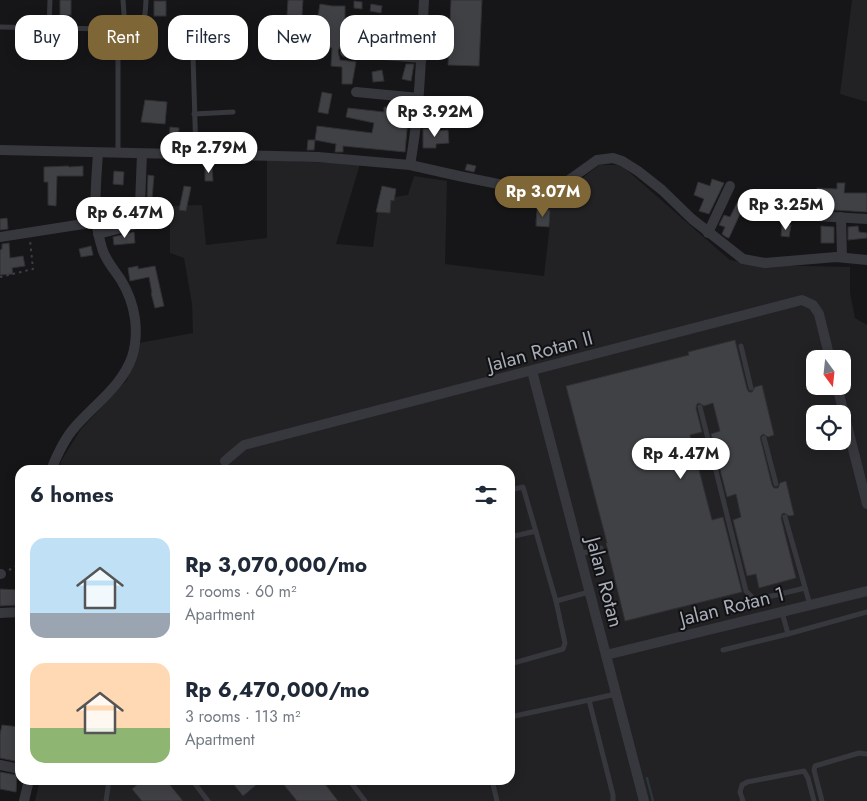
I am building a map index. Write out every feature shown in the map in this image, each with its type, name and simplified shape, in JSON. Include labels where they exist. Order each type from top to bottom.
[{"type":"street","points":[[423,15],[424,0]]},
{"type":"street","points":[[410,165],[416,135],[422,60]]},
{"type":"street","points":[[356,92],[419,98]]},
{"type":"street","points":[[0,150],[196,155],[285,155],[410,165],[528,190],[541,191],[556,188],[597,160],[613,158],[638,171],[662,190],[708,233],[736,255],[753,262],[765,263],[842,257],[867,260]]},
{"type":"street","points":[[53,465],[68,435],[115,385],[131,358],[135,345],[136,330],[132,304],[127,291],[104,254],[98,234],[96,186],[98,153]]},
{"type":"street","points":[[98,234],[136,224],[140,204],[142,154]]},
{"type":"street","points":[[708,233],[730,186]]},
{"type":"street","points":[[782,214],[867,219]]},
{"type":"street","points":[[841,217],[842,257]]},
{"type":"street","points":[[0,238],[96,222]]},
{"type":"street","name":"Jalan Rotan II","points":[[225,462],[244,445],[802,300],[813,305],[819,314],[828,350]]},
{"type":"street","name":"Jalan Rotan","points":[[532,371],[644,801]]},
{"type":"street","points":[[839,395],[867,504]]},
{"type":"street","name":"Jalan Rotan 1","points":[[606,656],[867,591]]},
{"type":"street","points":[[0,613],[15,612]]},
{"type":"street","points":[[0,765],[15,768]]},
{"type":"street","points":[[24,801],[28,785]]},
{"type":"lane","points":[[49,15],[50,0]]},
{"type":"lane","points":[[123,0],[124,15]]},
{"type":"lane","points":[[145,15],[146,0]]},
{"type":"lane","points":[[0,27],[15,27]]},
{"type":"lane","points":[[118,60],[118,153]]},
{"type":"lane","points":[[193,60],[196,155]]},
{"type":"lane","points":[[194,114],[233,112]]},
{"type":"lane","points":[[742,346],[751,388]]},
{"type":"lane","points":[[700,407],[746,591],[755,600],[805,588]]},
{"type":"lane","points":[[764,438],[776,484]]},
{"type":"lane","points":[[515,489],[522,487],[536,530],[556,601],[565,643],[563,649],[515,663]]},
{"type":"lane","points":[[785,517],[810,605]]},
{"type":"lane","points":[[515,536],[536,530]]},
{"type":"lane","points":[[580,554],[601,548]]},
{"type":"lane","points":[[556,601],[590,592]]},
{"type":"lane","points":[[782,612],[788,634]]},
{"type":"lane","points":[[724,650],[867,612]]},
{"type":"lane","points":[[515,716],[616,694]]},
{"type":"lane","points":[[589,700],[613,801]]},
{"type":"lane","points":[[822,801],[814,770],[815,766],[860,753],[867,754]]},
{"type":"lane","points":[[743,801],[740,792],[742,785],[747,782],[798,771],[804,771],[808,778],[814,801]]},
{"type":"lane","points":[[106,801],[108,785]]},
{"type":"lane","points":[[196,785],[208,801]]},
{"type":"lane","points":[[353,785],[366,801]]},
{"type":"lane","points":[[493,785],[497,801]]},
{"type":"path","points":[[0,277],[33,269],[29,233]]},
{"type":"path","points":[[0,574],[15,566]]},
{"type":"shaded area","points":[[852,0],[867,0],[867,102],[840,94]]},
{"type":"shaded area","points":[[267,160],[360,164],[336,244],[373,247],[380,199],[408,195],[414,176],[447,181],[445,264],[544,276],[550,223],[535,222],[538,204],[552,204],[552,193],[571,187],[599,165],[621,165],[730,260],[761,265],[850,267],[850,293],[855,318],[867,325],[867,801],[35,801],[39,785],[515,785],[515,465],[60,465],[81,429],[127,380],[139,343],[193,333],[192,304],[184,258],[170,253],[170,206],[202,205],[206,245],[267,238]]},
{"type":"building","points":[[60,0],[71,0],[71,15],[60,15]]},
{"type":"building","points":[[288,0],[303,0],[302,15],[287,15]]},
{"type":"building","points":[[451,0],[482,0],[479,66],[448,65],[448,60],[454,60],[454,15],[450,15]]},
{"type":"building","points":[[154,1],[166,1],[166,16],[154,15]]},
{"type":"building","points":[[354,1],[362,2],[362,9],[354,8]]},
{"type":"building","points":[[320,4],[345,6],[345,15],[340,15],[340,47],[338,51],[340,60],[356,62],[352,84],[342,84],[342,67],[331,66],[330,15],[318,15]]},
{"type":"building","points":[[371,4],[382,6],[381,13],[370,11]]},
{"type":"building","points":[[406,64],[414,64],[411,81],[402,79]]},
{"type":"building","points":[[382,70],[384,81],[373,82],[372,72]]},
{"type":"building","points":[[322,92],[332,94],[328,114],[318,112]]},
{"type":"building","points":[[145,100],[167,102],[165,124],[141,122]]},
{"type":"building","points":[[384,107],[393,107],[393,119],[408,119],[405,152],[343,146],[343,152],[335,152],[336,144],[315,140],[317,126],[372,133],[374,123],[346,117],[348,108],[384,112]]},
{"type":"building","points":[[170,127],[179,128],[178,144],[169,143]]},
{"type":"building","points":[[423,129],[448,130],[449,143],[436,144],[436,148],[423,148]]},
{"type":"building","points":[[308,140],[315,140],[314,150],[307,150]]},
{"type":"building","points":[[467,164],[476,166],[474,172],[465,170]]},
{"type":"building","points":[[83,166],[83,176],[57,176],[56,206],[48,205],[48,182],[44,182],[44,167]]},
{"type":"building","points":[[212,167],[213,181],[205,181],[205,168]]},
{"type":"building","points":[[114,171],[124,172],[123,185],[113,184]]},
{"type":"building","points":[[148,175],[154,176],[152,199],[147,199]]},
{"type":"building","points":[[712,179],[724,183],[709,214],[699,211],[704,199],[694,195],[698,182],[710,186]]},
{"type":"building","points":[[837,183],[845,183],[844,193],[867,193],[867,212],[785,207],[787,191],[799,193],[799,197],[814,199],[817,188],[837,189]]},
{"type":"building","points":[[184,186],[191,187],[186,211],[179,210]]},
{"type":"building","points":[[382,186],[396,189],[394,201],[391,200],[390,213],[376,212]]},
{"type":"building","points":[[749,195],[757,198],[754,208],[757,209],[754,218],[740,214],[729,238],[726,237],[722,234],[725,227],[719,225],[724,215],[730,217],[737,203],[745,207]]},
{"type":"building","points":[[537,210],[550,210],[549,227],[536,226]]},
{"type":"building","points":[[7,218],[8,229],[0,230],[0,219]]},
{"type":"building","points":[[782,225],[791,225],[789,237],[781,236]]},
{"type":"building","points":[[821,226],[834,227],[834,243],[821,243]]},
{"type":"building","points":[[858,226],[859,232],[867,233],[867,238],[848,240],[848,227]]},
{"type":"building","points":[[134,232],[135,243],[114,245],[113,237]]},
{"type":"building","points":[[9,243],[10,258],[23,256],[25,266],[12,268],[13,274],[0,275],[0,250],[2,249],[2,244]]},
{"type":"building","points":[[91,246],[93,255],[81,257],[79,249]]},
{"type":"building","points":[[138,266],[138,269],[155,266],[164,306],[155,308],[149,277],[130,281],[128,268]]},
{"type":"building","points":[[735,340],[747,389],[749,392],[752,392],[755,387],[762,385],[774,435],[768,437],[763,434],[760,437],[772,485],[774,488],[778,488],[780,483],[786,481],[794,515],[789,516],[784,513],[781,518],[796,578],[759,588],[756,574],[747,576],[733,520],[741,517],[736,494],[727,497],[711,434],[720,431],[713,403],[704,406],[699,403],[696,408],[702,432],[690,435],[712,520],[723,517],[742,592],[625,621],[607,543],[566,386],[689,355],[688,352]]},
{"type":"building","points":[[0,589],[15,590],[15,605],[0,606]]},
{"type":"building","points":[[2,725],[15,726],[15,761],[0,758]]},
{"type":"building","points":[[0,772],[15,775],[16,792],[0,789]]},
{"type":"building","points":[[137,785],[170,785],[183,801],[142,801],[132,789]]},
{"type":"building","points":[[234,785],[256,785],[243,796]]},
{"type":"building","points":[[284,785],[326,785],[338,801],[297,801]]},
{"type":"waterway","points":[[647,778],[653,801]]}]
